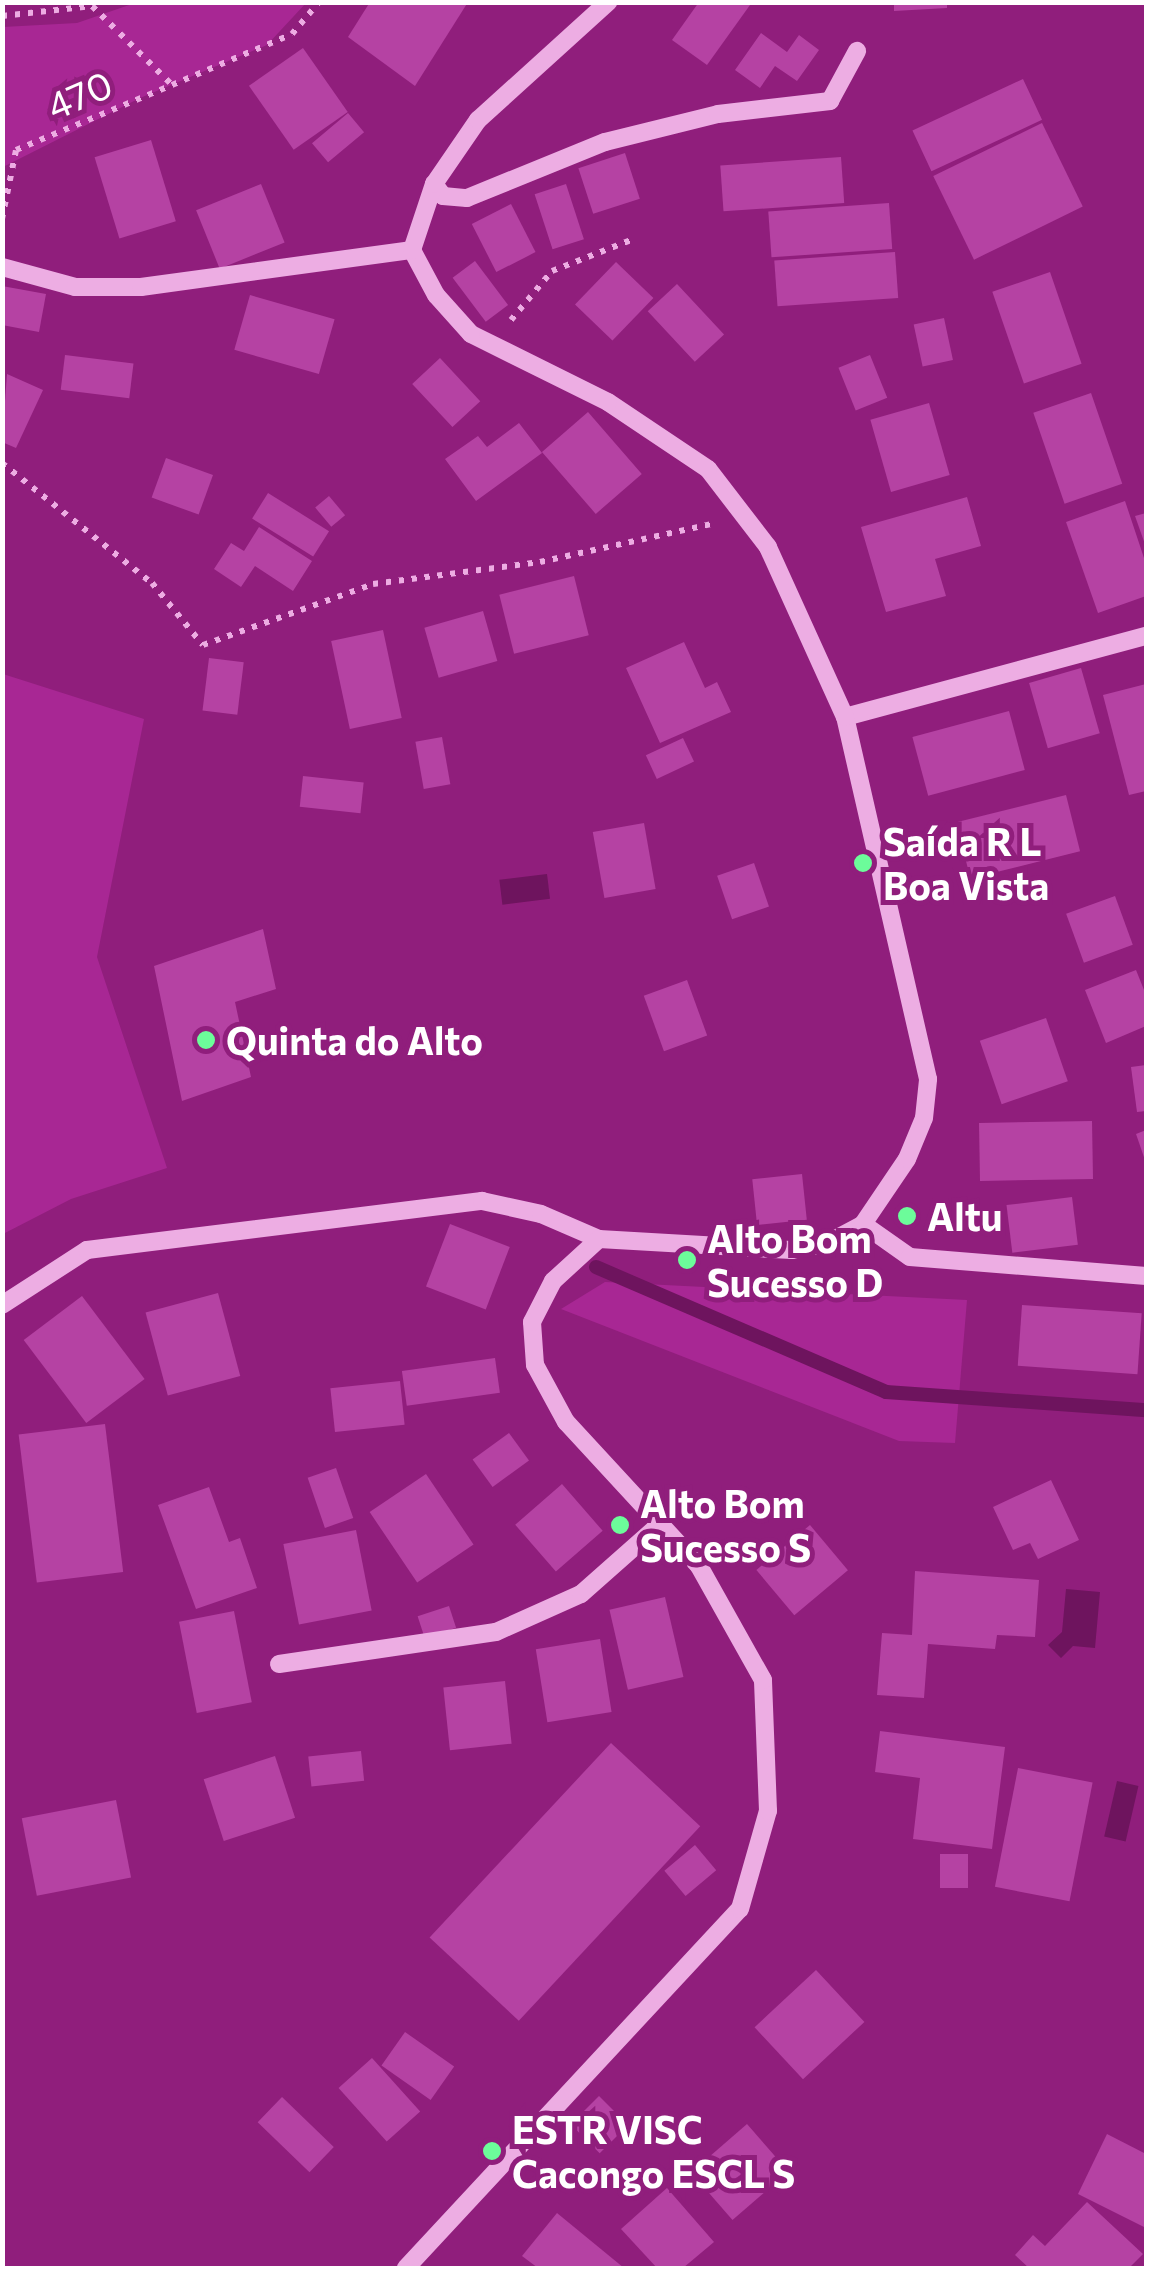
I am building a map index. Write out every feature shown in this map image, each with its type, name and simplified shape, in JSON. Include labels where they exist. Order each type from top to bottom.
[{"type":"street","points":[[2,1305],[87,1250],[202,1231],[482,1201],[541,1214],[599,1239],[792,1250],[828,1243],[863,1224],[907,1159],[924,1118],[928,1079],[845,716],[768,547],[708,469],[608,402],[471,334],[436,295],[412,250],[434,184],[478,120],[608,2]]},
{"type":"street","points":[[434,184],[442,196],[468,198],[604,142],[718,114],[830,101],[857,52]]},
{"type":"street","points":[[2,267],[75,287],[141,287],[412,250]]},
{"type":"street","points":[[845,716],[1146,636]]},
{"type":"street","points":[[863,1224],[910,1257],[1146,1276]]},
{"type":"street","points":[[406,2268],[740,1909],[768,1811],[763,1680],[699,1566],[566,1422],[535,1366],[532,1322],[553,1281],[599,1239]]},
{"type":"street","points":[[278,1664],[496,1632],[581,1594],[660,1524]]},
{"type":"path","points":[[2,16],[92,6],[172,84],[292,34],[319,2]]},
{"type":"path","name":"470","points":[[2,219],[16,150],[172,84]]},
{"type":"path","points":[[491,344],[552,272],[636,238]]},
{"type":"path","points":[[2,463],[152,584],[203,645],[373,584],[540,562],[684,528],[748,520]]},
{"type":"shaded area","points":[[135,3],[306,3],[267,45],[140,98],[3,167],[3,27],[77,23]]},
{"type":"shaded area","points":[[3,674],[144,719],[97,957],[167,1168],[71,1199],[3,1234]]},
{"type":"shaded area","points":[[547,874],[550,899],[502,905],[499,880]]},
{"type":"shaded area","points":[[605,1282],[967,1300],[955,1443],[899,1441],[561,1309]]},
{"type":"shaded area","points":[[1066,1589],[1100,1592],[1095,1648],[1073,1646],[1061,1658],[1048,1645],[1062,1632]]},
{"type":"shaded area","points":[[1117,1781],[1138,1786],[1126,1841],[1104,1837]]},
{"type":"building","points":[[370,2],[468,2],[415,86],[348,37]]},
{"type":"building","points":[[699,2],[750,5],[707,65],[672,40]]},
{"type":"building","points":[[894,2],[947,2],[947,8],[894,11]]},
{"type":"building","points":[[761,33],[787,52],[799,35],[819,50],[797,81],[775,66],[760,88],[735,70]]},
{"type":"building","points":[[303,48],[348,112],[294,150],[249,86]]},
{"type":"building","points":[[1023,79],[1042,120],[931,171],[912,131]]},
{"type":"building","points":[[348,113],[364,132],[328,162],[312,143]]},
{"type":"building","points":[[1042,123],[1083,207],[974,260],[933,176]]},
{"type":"building","points":[[151,140],[176,221],[119,239],[95,157]]},
{"type":"building","points":[[625,153],[640,199],[593,214],[578,168]]},
{"type":"building","points":[[841,157],[844,203],[724,211],[720,165]]},
{"type":"building","points":[[261,184],[285,242],[220,269],[196,210]]},
{"type":"building","points":[[566,184],[584,239],[553,249],[535,194]]},
{"type":"building","points":[[889,203],[892,249],[772,257],[768,211]]},
{"type":"building","points":[[511,204],[536,252],[496,272],[472,224]]},
{"type":"building","points":[[895,252],[898,298],[778,306],[774,260]]},
{"type":"building","points":[[475,261],[508,305],[486,322],[453,278]]},
{"type":"building","points":[[616,262],[653,298],[612,341],[575,304]]},
{"type":"building","points":[[1050,272],[1082,364],[1024,384],[992,292]]},
{"type":"building","points":[[677,284],[724,334],[695,362],[648,311]]},
{"type":"building","points":[[2,286],[46,294],[39,332],[2,325]]},
{"type":"building","points":[[250,295],[335,319],[319,374],[234,350]]},
{"type":"building","points":[[944,318],[953,360],[923,367],[914,324]]},
{"type":"building","points":[[65,355],[133,363],[129,398],[61,390]]},
{"type":"building","points":[[870,355],[887,398],[856,410],[838,368]]},
{"type":"building","points":[[440,358],[480,401],[452,427],[412,384]]},
{"type":"building","points":[[7,374],[43,390],[16,448],[2,442]]},
{"type":"building","points":[[1091,393],[1122,484],[1065,504],[1033,413]]},
{"type":"building","points":[[929,403],[950,475],[891,492],[870,420]]},
{"type":"building","points":[[588,412],[642,474],[596,514],[542,452]]},
{"type":"building","points":[[519,423],[542,453],[476,501],[445,459],[478,436],[487,447]]},
{"type":"building","points":[[166,458],[213,475],[199,515],[152,497]]},
{"type":"building","points":[[268,493],[329,531],[313,557],[252,518]]},
{"type":"building","points":[[329,496],[345,515],[331,527],[315,508]]},
{"type":"building","points":[[967,497],[981,546],[935,559],[946,596],[886,612],[861,527]]},
{"type":"building","points":[[1125,501],[1146,564],[1146,596],[1098,613],[1066,522]]},
{"type":"building","points":[[1146,513],[1146,547],[1135,516]]},
{"type":"building","points":[[259,527],[312,561],[293,591],[255,566],[241,587],[214,569],[231,543],[244,551]]},
{"type":"building","points":[[574,576],[589,635],[514,654],[499,595]]},
{"type":"building","points":[[483,611],[497,661],[439,678],[424,628]]},
{"type":"building","points":[[383,630],[402,718],[350,729],[331,641]]},
{"type":"building","points":[[684,642],[705,688],[717,682],[731,712],[660,743],[626,668]]},
{"type":"building","points":[[209,658],[244,662],[237,715],[203,711]]},
{"type":"building","points":[[1081,668],[1100,733],[1048,748],[1029,683]]},
{"type":"building","points":[[1146,684],[1146,791],[1129,795],[1103,695]]},
{"type":"building","points":[[1009,711],[1025,770],[928,796],[912,737]]},
{"type":"building","points":[[442,737],[450,784],[424,789],[415,742]]},
{"type":"building","points":[[683,738],[694,762],[657,779],[646,755]]},
{"type":"building","points":[[303,776],[364,782],[360,813],[300,807]]},
{"type":"building","points":[[1066,795],[1080,851],[970,879],[956,822]]},
{"type":"building","points":[[644,823],[656,889],[604,898],[593,832]]},
{"type":"building","points":[[754,863],[769,906],[732,919],[717,876]]},
{"type":"building","points":[[1115,896],[1133,945],[1084,963],[1066,914]]},
{"type":"building","name":"Quinta do Alto","points":[[263,929],[276,989],[235,1002],[251,1077],[182,1101],[154,966]]},
{"type":"building","points":[[1136,970],[1146,995],[1146,1026],[1106,1043],[1085,990]]},
{"type":"building","points":[[687,980],[707,1035],[664,1051],[644,996]]},
{"type":"building","points":[[1046,1018],[1068,1081],[1002,1104],[980,1041]]},
{"type":"building","points":[[1146,1065],[1146,1111],[1137,1112],[1131,1067]]},
{"type":"building","points":[[1092,1121],[1093,1179],[980,1181],[979,1123]]},
{"type":"building","points":[[1146,1130],[1146,1163],[1136,1134]]},
{"type":"building","points":[[802,1174],[807,1220],[757,1225],[752,1179]]},
{"type":"building","points":[[1072,1197],[1078,1245],[1012,1253],[1006,1205]]},
{"type":"building","points":[[450,1224],[510,1247],[486,1309],[426,1287]]},
{"type":"building","points":[[218,1293],[240,1376],[168,1395],[146,1312]]},
{"type":"building","points":[[82,1296],[145,1379],[86,1423],[24,1340]]},
{"type":"building","points":[[1022,1305],[1142,1313],[1137,1374],[1018,1366]]},
{"type":"building","points":[[495,1358],[500,1393],[407,1406],[402,1371]]},
{"type":"building","points":[[400,1381],[405,1425],[335,1432],[330,1388]]},
{"type":"building","points":[[105,1424],[123,1572],[37,1582],[19,1435]]},
{"type":"building","points":[[509,1433],[529,1461],[493,1487],[473,1459]]},
{"type":"building","points":[[336,1468],[353,1518],[325,1528],[308,1478]]},
{"type":"building","points":[[426,1474],[474,1544],[417,1582],[370,1512]]},
{"type":"building","points":[[1051,1480],[1079,1540],[1038,1559],[1030,1543],[1013,1550],[993,1507]]},
{"type":"building","points":[[562,1484],[603,1531],[556,1571],[515,1525]]},
{"type":"building","points":[[209,1487],[229,1542],[240,1538],[257,1588],[196,1609],[158,1505]]},
{"type":"building","points":[[810,1525],[848,1570],[794,1615],[756,1570]]},
{"type":"building","points":[[356,1530],[372,1610],[299,1625],[283,1544]]},
{"type":"building","points":[[915,1571],[1039,1580],[1035,1637],[997,1635],[995,1649],[928,1644],[924,1698],[877,1695],[882,1633],[912,1635]]},
{"type":"building","points":[[665,1597],[683,1677],[628,1690],[609,1610]]},
{"type":"building","points":[[449,1606],[456,1628],[425,1638],[418,1616]]},
{"type":"building","points":[[234,1611],[252,1702],[197,1713],[179,1622]]},
{"type":"building","points":[[600,1639],[612,1712],[547,1722],[536,1649]]},
{"type":"building","points":[[505,1681],[512,1744],[450,1750],[443,1687]]},
{"type":"building","points":[[880,1731],[1005,1747],[992,1849],[913,1839],[920,1778],[875,1772]]},
{"type":"building","points":[[611,1743],[700,1826],[519,2021],[430,1938]]},
{"type":"building","points":[[361,1751],[364,1781],[311,1786],[308,1757]]},
{"type":"building","points":[[275,1756],[295,1818],[224,1841],[204,1779]]},
{"type":"building","points":[[1018,1768],[1093,1783],[1070,1901],[995,1887]]},
{"type":"building","points":[[116,1800],[131,1878],[37,1896],[22,1818]]},
{"type":"building","points":[[695,1845],[716,1870],[686,1896],[664,1871]]},
{"type":"building","points":[[940,1854],[968,1854],[968,1888],[940,1888]]},
{"type":"building","points":[[816,1970],[864,2022],[803,2079],[755,2027]]},
{"type":"building","points":[[405,2032],[454,2066],[431,2100],[381,2066]]},
{"type":"building","points":[[372,2058],[420,2112],[387,2142],[339,2088]]},
{"type":"building","points":[[599,2096],[628,2125],[600,2153],[571,2124]]},
{"type":"building","points":[[282,2097],[334,2147],[309,2172],[258,2122]]},
{"type":"building","points":[[747,2124],[788,2172],[732,2220],[691,2173]]},
{"type":"building","points":[[1107,2134],[1146,2154],[1146,2228],[1078,2194]]},
{"type":"building","points":[[667,2188],[714,2242],[683,2268],[657,2268],[621,2229]]},
{"type":"building","points":[[1087,2202],[1143,2254],[1129,2268],[1029,2268],[1015,2255],[1033,2235],[1045,2246]]},
{"type":"building","points":[[557,2213],[624,2268],[538,2268],[522,2256]]},
{"type":"waterway","points":[[596,1267],[886,1392],[1146,1410]]},
{"type":"place","name":"Saída R L Boa Vista","points":[[863,863]]},
{"type":"place","name":"Quinta do Alto","points":[[206,1040]]},
{"type":"place","name":"Altu","points":[[907,1216]]},
{"type":"place","name":"Alto Bom Sucesso D","points":[[687,1260]]},
{"type":"place","name":"Alto Bom Sucesso S","points":[[620,1525]]},
{"type":"place","name":"ESTR VISC Cacongo ESCL S","points":[[492,2151]]}]
